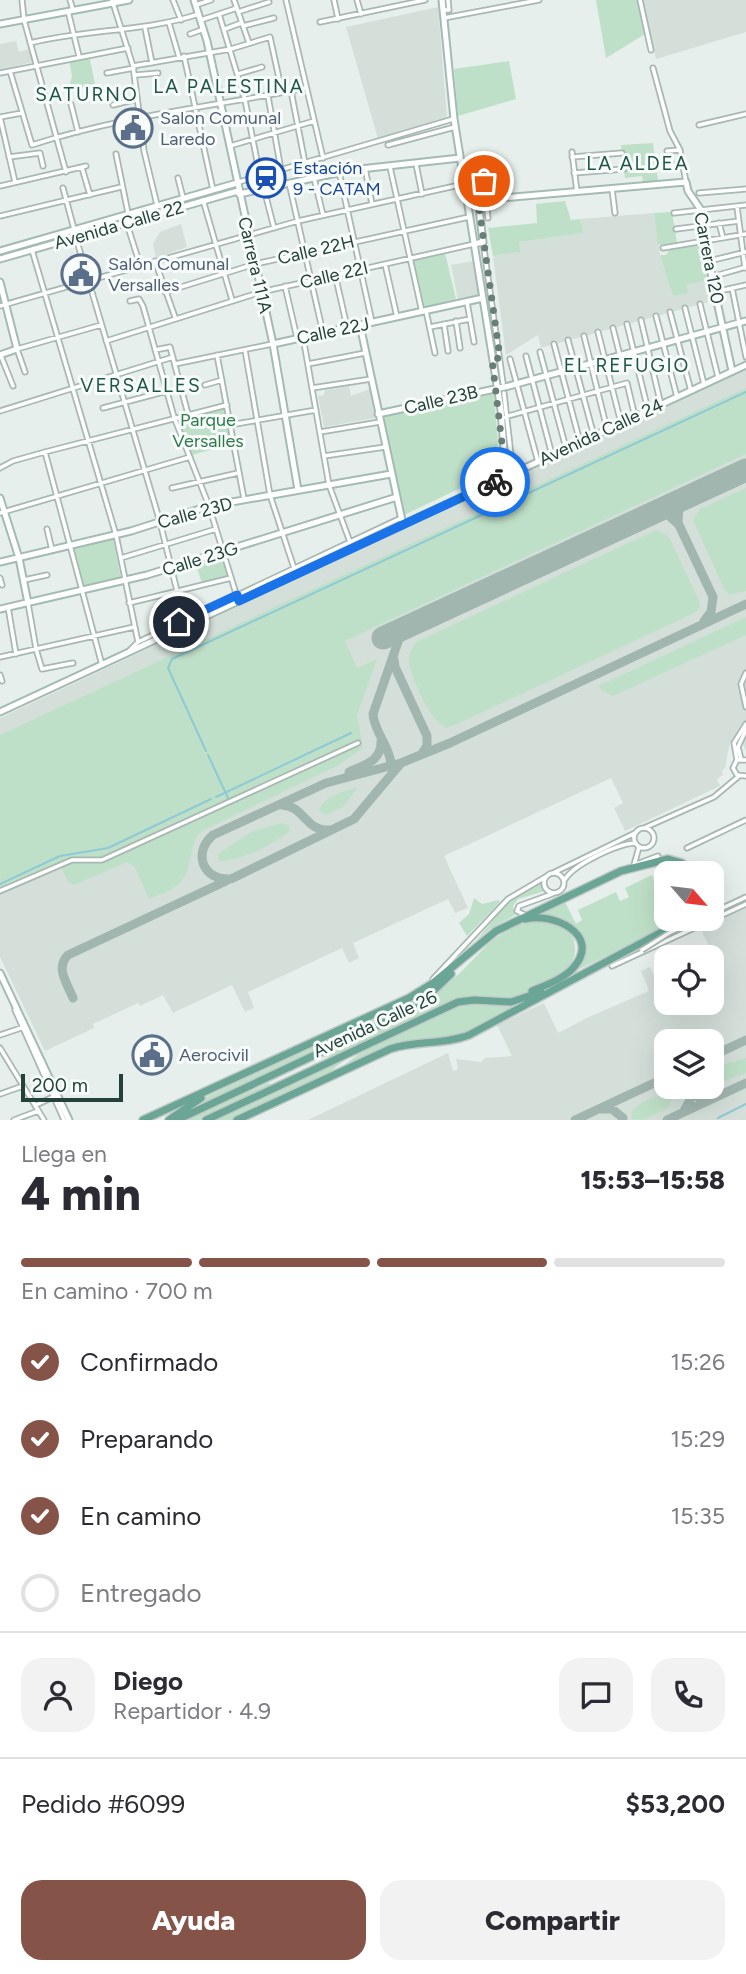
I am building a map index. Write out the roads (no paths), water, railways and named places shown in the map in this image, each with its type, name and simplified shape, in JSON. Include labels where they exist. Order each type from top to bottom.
[{"type":"main road","name":"Avenida Calle 26","points":[[143,1120],[210,1093],[424,990],[484,941],[525,915],[621,871],[654,863]]},
{"type":"main road","points":[[498,1002],[518,997],[563,976],[577,964],[581,952],[575,932],[558,920],[534,917],[509,924]]},
{"type":"main road","name":"Avenida Calle 26","points":[[237,1120],[397,1047],[464,1037],[663,931]]},
{"type":"main road","name":"Avenida Calle 26","points":[[177,1120],[413,1008],[484,941]]},
{"type":"main road","name":"Avenida Calle 26","points":[[206,1120],[458,1002],[519,1000],[564,984]]},
{"type":"main road","name":"Avenida Calle 26","points":[[162,1112],[375,1014]]},
{"type":"main road","points":[[337,1059],[324,1061],[320,1057],[341,1043]]},
{"type":"main road","points":[[325,1078],[372,1044]]},
{"type":"main road","points":[[238,1105],[273,1083],[270,1080],[256,1082]]},
{"type":"main road","points":[[169,1120],[210,1093]]},
{"type":"street","points":[[22,0],[24,20],[66,172]]},
{"type":"street","points":[[70,0],[73,34],[79,56]]},
{"type":"street","points":[[0,24],[129,0]]},
{"type":"street","points":[[173,0],[181,20]]},
{"type":"street","points":[[195,3],[211,0]]},
{"type":"street","points":[[234,0],[249,43]]},
{"type":"street","points":[[286,0],[323,158]]},
{"type":"street","points":[[334,0],[338,19]]},
{"type":"street","points":[[357,0],[361,14]]},
{"type":"street","points":[[392,0],[394,7]]},
{"type":"street","points":[[320,22],[425,0]]},
{"type":"street","points":[[442,0],[446,10]]},
{"type":"street","points":[[448,0],[444,18],[455,127],[513,473]]},
{"type":"street","points":[[444,18],[539,0]]},
{"type":"street","points":[[640,0],[651,50]]},
{"type":"street","points":[[112,2],[134,67],[144,151],[157,205]]},
{"type":"street","points":[[30,43],[73,34],[145,28],[270,2]]},
{"type":"street","name":"Carrera 111A","points":[[195,3],[222,105],[273,344],[298,490]]},
{"type":"street","points":[[219,14],[245,100],[260,176]]},
{"type":"street","points":[[225,29],[274,18]]},
{"type":"street","points":[[169,23],[178,57]]},
{"type":"street","points":[[145,28],[152,63]]},
{"type":"street","points":[[190,34],[204,29]]},
{"type":"street","points":[[107,73],[209,51],[231,49],[270,37],[282,92]]},
{"type":"street","points":[[0,73],[128,48]]},
{"type":"street","points":[[184,56],[197,106],[213,190]]},
{"type":"street","points":[[238,74],[262,67]]},
{"type":"street","name":"Carrera 120","points":[[653,68],[670,131],[680,150],[689,193],[701,210],[711,277],[732,371]]},
{"type":"street","points":[[9,71],[32,145],[57,136],[139,118],[306,88]]},
{"type":"street","points":[[135,75],[158,73]]},
{"type":"street","points":[[290,91],[304,163]]},
{"type":"street","points":[[268,95],[281,170]]},
{"type":"street","points":[[113,105],[137,99]]},
{"type":"street","points":[[71,104],[78,132]]},
{"type":"street","points":[[15,182],[0,117],[22,113]]},
{"type":"street","points":[[699,125],[746,114]]},
{"type":"street","points":[[237,183],[454,119]]},
{"type":"street","points":[[230,146],[314,121]]},
{"type":"street","points":[[387,145],[455,127]]},
{"type":"street","points":[[667,151],[680,150]]},
{"type":"street","points":[[9,157],[40,153],[43,166]]},
{"type":"street","points":[[577,192],[572,155],[622,153]]},
{"type":"street","points":[[116,154],[128,214]]},
{"type":"street","name":"Avenida Calle 22","points":[[0,259],[239,192],[339,172],[460,158]]},
{"type":"street","points":[[473,159],[503,383]]},
{"type":"street","points":[[416,164],[422,194]]},
{"type":"street","points":[[668,166],[683,164]]},
{"type":"street","points":[[481,165],[488,218]]},
{"type":"street","points":[[390,166],[409,258],[435,353]]},
{"type":"street","points":[[0,186],[84,167],[90,195]]},
{"type":"street","points":[[365,169],[372,205]]},
{"type":"street","points":[[574,173],[624,169]]},
{"type":"street","points":[[339,172],[372,322]]},
{"type":"street","points":[[178,178],[183,198]]},
{"type":"street","points":[[314,178],[323,215]]},
{"type":"street","points":[[478,200],[686,182]]},
{"type":"street","name":"Avenida Calle 22","points":[[0,251],[237,183]]},
{"type":"street","points":[[289,183],[323,333]]},
{"type":"street","points":[[3,305],[248,234],[464,184]]},
{"type":"street","points":[[0,216],[121,187]]},
{"type":"street","points":[[264,187],[274,228]]},
{"type":"street","points":[[63,188],[74,229]]},
{"type":"street","points":[[612,189],[615,213]]},
{"type":"street","points":[[699,193],[746,189]]},
{"type":"street","points":[[203,200],[232,300]]},
{"type":"street","points":[[674,213],[746,205]]},
{"type":"street","points":[[711,277],[746,267],[737,206]]},
{"type":"street","name":"Calle 22H","points":[[165,292],[255,264],[470,216]]},
{"type":"street","points":[[127,222],[140,265]]},
{"type":"street","points":[[676,229],[739,222]]},
{"type":"street","points":[[719,223],[723,239]]},
{"type":"street","points":[[663,248],[743,235]]},
{"type":"street","points":[[76,237],[160,522],[177,591]]},
{"type":"street","name":"Calle 22I","points":[[106,341],[261,292],[483,242]]},
{"type":"street","points":[[32,250],[116,535],[138,642]]},
{"type":"street","points":[[709,261],[745,253]]},
{"type":"street","points":[[155,261],[175,317]]},
{"type":"street","points":[[385,264],[397,317]]},
{"type":"street","points":[[335,274],[347,328]]},
{"type":"street","points":[[0,282],[3,305],[24,372]]},
{"type":"street","points":[[715,292],[746,285]]},
{"type":"street","points":[[285,286],[308,364],[329,485],[350,542]]},
{"type":"street","points":[[732,288],[746,357]]},
{"type":"street","name":"Calle 22J","points":[[175,364],[491,297]]},
{"type":"street","points":[[130,301],[139,299],[143,306],[174,417],[209,506],[238,598]]},
{"type":"street","points":[[467,302],[474,342]]},
{"type":"street","points":[[700,304],[719,378]]},
{"type":"street","points":[[685,308],[704,384]]},
{"type":"street","points":[[670,312],[691,391]]},
{"type":"street","points":[[656,316],[677,397]]},
{"type":"street","points":[[430,327],[470,318]]},
{"type":"street","points":[[641,320],[661,405]]},
{"type":"street","points":[[456,321],[460,348]]},
{"type":"street","name":"Calle 23B","points":[[378,414],[517,384],[746,321]]},
{"type":"street","points":[[444,324],[448,351]]},
{"type":"street","points":[[627,324],[648,411]]},
{"type":"street","points":[[13,386],[0,354],[102,325]]},
{"type":"street","points":[[130,652],[138,642],[238,598],[350,542],[402,521],[360,325]]},
{"type":"street","points":[[613,328],[620,355]]},
{"type":"street","points":[[598,332],[621,423]]},
{"type":"street","points":[[584,336],[607,430]]},
{"type":"street","points":[[569,340],[594,436]]},
{"type":"street","points":[[554,344],[580,442]]},
{"type":"street","points":[[154,350],[170,346],[188,414]]},
{"type":"street","points":[[245,349],[270,495],[294,568]]},
{"type":"street","points":[[540,352],[566,449]]},
{"type":"street","points":[[308,364],[365,353]]},
{"type":"street","points":[[217,355],[244,499]]},
{"type":"street","points":[[526,356],[552,456]]},
{"type":"street","points":[[0,411],[173,357]]},
{"type":"street","points":[[492,359],[500,358]]},
{"type":"street","points":[[510,359],[538,462]]},
{"type":"street","name":"Avenida Calle 24","points":[[0,712],[402,521],[506,477],[746,365]]},
{"type":"street","points":[[312,388],[371,379]]},
{"type":"street","points":[[205,385],[222,380]]},
{"type":"street","points":[[504,417],[627,383],[635,417]]},
{"type":"street","points":[[103,408],[167,391]]},
{"type":"street","points":[[504,393],[506,477]]},
{"type":"street","points":[[0,468],[13,461],[87,440],[226,405]]},
{"type":"street","points":[[230,425],[316,410]]},
{"type":"street","points":[[320,432],[380,422]]},
{"type":"street","points":[[324,456],[385,447]]},
{"type":"street","points":[[45,452],[92,636],[102,665]]},
{"type":"street","points":[[3,512],[190,457]]},
{"type":"street","points":[[172,488],[239,472]]},
{"type":"street","name":"Calle 23D","points":[[0,562],[116,535],[209,506],[391,474]]},
{"type":"street","name":"Calle 23G","points":[[0,609],[125,582],[397,497]]},
{"type":"street","points":[[0,498],[19,558],[42,669],[73,663]]},
{"type":"street","points":[[47,529],[52,550]]},
{"type":"street","points":[[120,558],[216,529]]},
{"type":"street","points":[[23,580],[47,575]]},
{"type":"street","points":[[0,578],[2,585]]},
{"type":"street","points":[[129,603],[232,578]]},
{"type":"street","points":[[8,607],[16,654]]},
{"type":"street","points":[[0,657],[134,627]]},
{"type":"street","points":[[153,635],[162,637]]},
{"type":"street","points":[[746,673],[741,684],[746,707]]},
{"type":"street","points":[[0,675],[2,681]]},
{"type":"street","points":[[741,760],[734,743],[746,724]]},
{"type":"street","points":[[741,760],[738,747],[746,730]]},
{"type":"street","points":[[0,891],[72,860],[102,860],[358,743]]},
{"type":"street","points":[[739,776],[733,768],[741,760]]},
{"type":"street","points":[[664,821],[657,826],[651,846],[626,844],[576,867],[564,881],[563,888],[554,893],[548,891],[544,885],[547,876],[718,795],[739,776],[746,776]]},
{"type":"street","points":[[687,848],[744,822]]},
{"type":"street","points":[[645,828],[653,834]]},
{"type":"street","points":[[633,866],[639,856],[635,834]]},
{"type":"street","points":[[621,871],[657,856]]},
{"type":"street","points":[[554,873],[562,876],[564,881]]},
{"type":"street","name":"Avenida Calle 26","points":[[424,990],[508,899],[547,876]]},
{"type":"street","name":"Avenida Calle 26","points":[[525,915],[517,911],[519,906],[554,893]]},
{"type":"street","points":[[724,907],[746,897]]},
{"type":"street","points":[[612,965],[746,904]]},
{"type":"street","points":[[642,950],[672,931]]},
{"type":"street","points":[[0,973],[67,1120]]},
{"type":"street","points":[[14,1008],[53,1097],[67,1120]]},
{"type":"street","points":[[0,1035],[22,1028]]},
{"type":"street","points":[[0,1048],[44,1120]]},
{"type":"street","points":[[0,1094],[23,1086]]},
{"type":"street","points":[[35,1106],[53,1097]]},
{"type":"street","points":[[14,1120],[39,1111]]},
{"type":"waterway","points":[[206,751],[168,668],[172,659],[746,392]]},
{"type":"waterway","points":[[216,797],[351,733]]},
{"type":"waterway","points":[[208,755],[228,798]]},
{"type":"waterway","points":[[0,884],[60,856],[108,848],[211,799]]},
{"type":"waterway","points":[[718,1118],[746,1104]]},
{"type":"tunnel","points":[[724,909],[746,899]]},
{"type":"tunnel","points":[[646,945],[668,939]]},
{"type":"place","name":"Salon Comunal Laredo","points":[[133,128]]},
{"type":"place","name":"Estación 9 - CATAM","points":[[266,178]]},
{"type":"place","name":"Salón Comunal Versalles","points":[[81,274]]},
{"type":"place","name":"Aerocivil","points":[[152,1055]]},
{"type":"district","name":"LA PALESTINA","points":[[229,86]]},
{"type":"district","name":"SATURNO","points":[[87,94]]},
{"type":"district","name":"LA ALDEA","points":[[638,163]]},
{"type":"district","name":"EL REFUGIO","points":[[627,365]]},
{"type":"district","name":"VERSALLES","points":[[141,385]]},
{"type":"park label","name":"Parque Versalles","points":[[208,430]]}]
